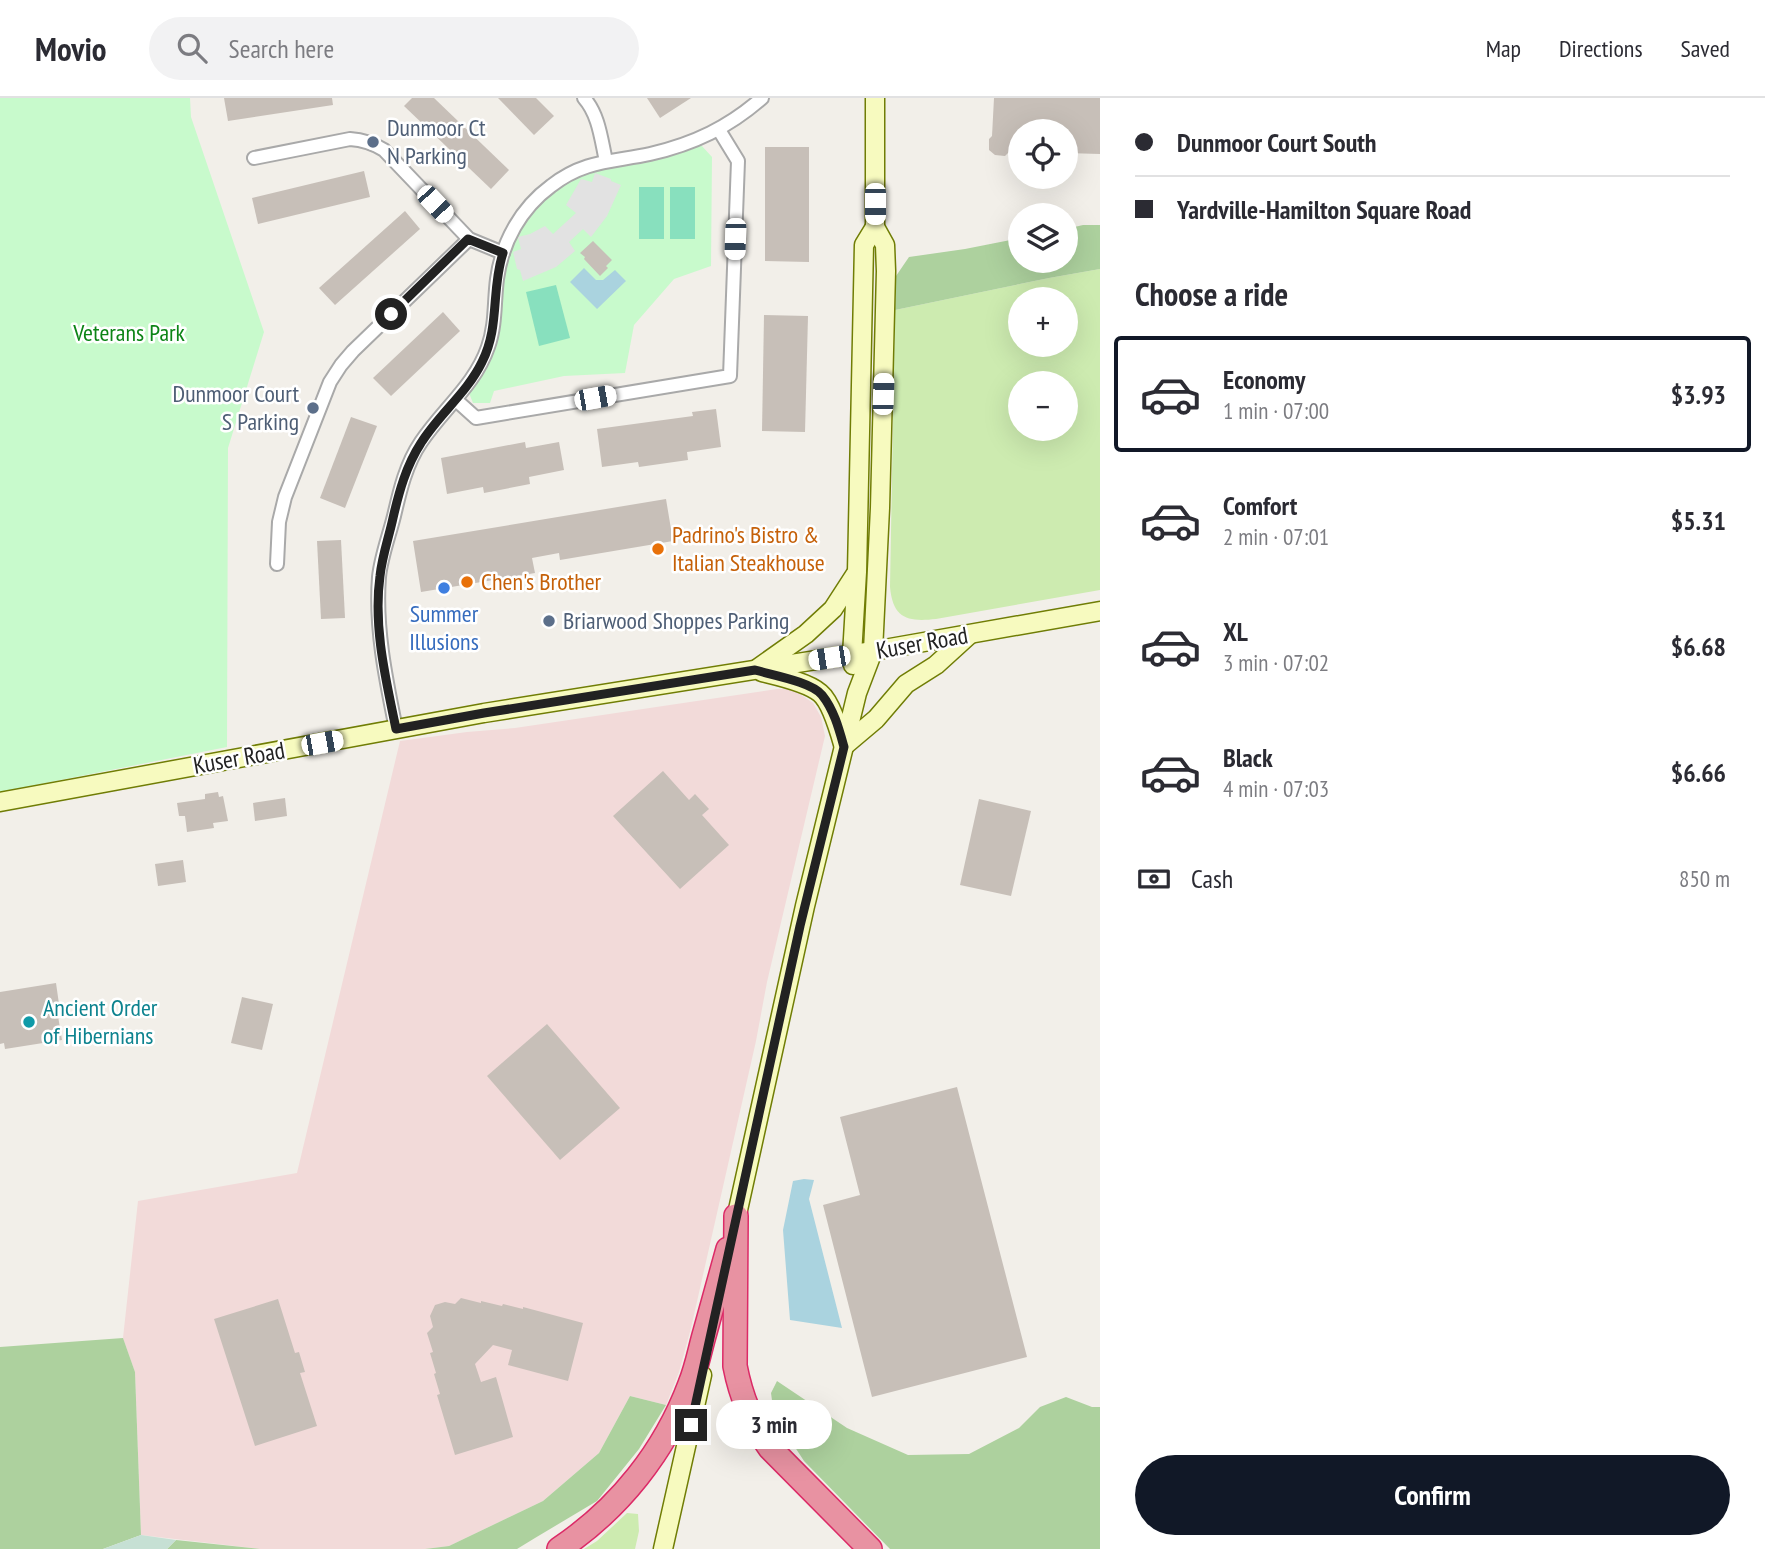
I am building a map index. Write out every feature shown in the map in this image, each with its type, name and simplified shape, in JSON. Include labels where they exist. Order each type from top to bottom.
[{"type":"highway","points":[[559,1549],[615,1503],[652,1458],[675,1418],[693,1375],[735,1221]]},
{"type":"highway","points":[[735,1221],[735,1366],[739,1389],[748,1413],[770,1448],[870,1549]]},
{"type":"street","points":[[396,729],[379,624],[380,574],[401,486],[410,462],[421,442],[471,381],[489,345],[494,324],[496,280],[510,234],[521,216],[540,195],[570,173],[606,161],[673,148],[719,130],[762,98]]},
{"type":"street","points":[[663,1549],[800,930],[857,693],[873,651],[880,508],[886,271],[885,245],[876,227],[875,98]]},
{"type":"street","points":[[589,100],[606,161]]},
{"type":"street","points":[[456,400],[476,418],[730,376],[738,161],[719,130]]},
{"type":"street","points":[[254,158],[350,139],[376,144],[468,239],[503,253]]},
{"type":"street","points":[[857,693],[852,654],[857,572],[864,245],[876,227]]},
{"type":"street","points":[[277,564],[279,522],[285,497],[330,382],[353,351],[468,239]]},
{"type":"street","points":[[755,670],[806,635],[833,609],[857,572]]},
{"type":"street","name":"Kuser Road","points":[[0,802],[484,713],[873,651],[1100,611]]},
{"type":"street","points":[[844,747],[876,719],[906,684],[936,665],[969,635]]},
{"type":"street","points":[[755,670],[798,682],[821,693],[836,720],[844,747]]},
{"type":"shaded area","points":[[595,173],[621,185],[607,216],[591,237],[583,229],[569,242],[575,251],[556,267],[523,281],[513,252],[521,249],[518,237],[545,226],[553,234],[576,213],[566,205],[581,179],[592,182]]},
{"type":"shaded area","points":[[777,689],[797,692],[813,703],[821,717],[825,736],[767,982],[691,1328],[679,1372],[666,1405],[630,1396],[599,1453],[543,1501],[449,1546],[425,1549],[260,1549],[141,1535],[135,1372],[123,1338],[138,1201],[297,1173],[400,741],[515,728]]},
{"type":"green space","name":"Veterans Park","points":[[0,98],[190,98],[191,117],[264,332],[228,448],[227,747],[0,792]]},
{"type":"green space","points":[[701,145],[712,157],[711,266],[674,279],[634,325],[625,373],[564,376],[494,391],[490,403],[473,403],[469,393],[490,360],[499,329],[505,259],[526,214],[557,185],[593,168],[651,160]]},
{"type":"green space","points":[[639,187],[664,187],[664,239],[639,239]]},
{"type":"green space","points":[[670,187],[695,187],[695,239],[670,239]]},
{"type":"green space","points":[[1100,225],[1100,269],[1078,273],[1078,226]]},
{"type":"green space","points":[[1008,240],[1008,273],[1077,273],[895,310],[896,276],[909,257]]},
{"type":"green space","points":[[1100,269],[1100,590],[936,619],[910,619],[898,612],[890,587],[895,310],[1049,278]]},
{"type":"green space","points":[[556,285],[570,338],[539,346],[526,292]]},
{"type":"green space","points":[[123,1338],[135,1372],[141,1535],[103,1549],[0,1549],[0,1347]]},
{"type":"green space","points":[[777,1381],[847,1428],[908,1455],[969,1454],[1019,1428],[1040,1407],[1066,1397],[1092,1407],[1100,1407],[1100,1549],[890,1549],[804,1461],[774,1415],[771,1393]]},
{"type":"green space","points":[[630,1396],[666,1405],[639,1449],[597,1501],[517,1549],[425,1549],[449,1546],[543,1501],[599,1453]]},
{"type":"green space","points":[[627,1513],[638,1514],[639,1531],[635,1549],[584,1549],[597,1541]]},
{"type":"green space","points":[[141,1535],[176,1540],[167,1549],[103,1549]]},
{"type":"green space","points":[[176,1540],[260,1549],[167,1549]]},
{"type":"water","points":[[584,268],[596,280],[603,280],[615,270],[626,281],[597,309],[570,282]]},
{"type":"water","points":[[814,1180],[809,1199],[842,1328],[790,1320],[783,1230],[793,1181]]},
{"type":"building","points":[[224,98],[332,98],[333,105],[228,121]]},
{"type":"building","points":[[412,98],[434,98],[509,170],[491,189],[404,106]]},
{"type":"building","points":[[498,98],[536,98],[554,116],[534,135]]},
{"type":"building","points":[[647,98],[691,98],[660,118]]},
{"type":"building","points":[[994,98],[1100,98],[1100,154],[1078,153],[1078,119],[1008,119],[1008,153],[1005,156],[995,155],[989,150],[989,139],[992,136]]},
{"type":"building","points":[[765,147],[809,147],[809,262],[765,261]]},
{"type":"building","points":[[364,171],[370,197],[258,224],[252,198]]},
{"type":"building","points":[[405,211],[420,229],[335,305],[319,288]]},
{"type":"building","points":[[593,241],[612,260],[600,276],[580,253]]},
{"type":"building","points":[[443,312],[460,331],[391,396],[373,378]]},
{"type":"building","points":[[764,315],[808,316],[805,432],[762,431]]},
{"type":"building","points":[[716,409],[721,447],[687,452],[688,460],[639,467],[638,462],[602,467],[597,429],[693,416],[692,412]]},
{"type":"building","points":[[351,417],[377,426],[345,508],[320,498]]},
{"type":"building","points":[[525,442],[526,448],[559,442],[564,470],[529,477],[530,484],[484,493],[483,487],[447,494],[441,458]]},
{"type":"building","points":[[666,499],[673,541],[560,560],[559,553],[532,558],[535,573],[421,592],[413,541]]},
{"type":"building","points":[[341,540],[345,618],[321,619],[317,541]]},
{"type":"building","points":[[663,771],[689,800],[695,794],[709,809],[702,815],[729,845],[680,889],[613,816]]},
{"type":"building","points":[[218,792],[219,797],[223,796],[228,821],[213,823],[214,828],[187,832],[185,816],[179,816],[177,803],[205,799],[205,794]]},
{"type":"building","points":[[285,798],[287,816],[255,821],[253,803]]},
{"type":"building","points":[[979,799],[1031,811],[1011,896],[960,885]]},
{"type":"building","points":[[183,860],[186,882],[158,886],[155,864]]},
{"type":"building","name":"Ancient Order of Hibernians","points":[[56,983],[59,1004],[56,1004],[62,1040],[5,1049],[4,1043],[0,1044],[0,992]]},
{"type":"building","points":[[242,997],[273,1004],[262,1050],[231,1043]]},
{"type":"building","points":[[547,1024],[620,1108],[560,1160],[487,1076]]},
{"type":"building","points":[[957,1087],[1027,1357],[872,1397],[823,1205],[860,1195],[840,1117]]},
{"type":"building","points":[[461,1298],[523,1307],[583,1323],[568,1381],[508,1365],[512,1350],[493,1345],[475,1364],[481,1382],[496,1377],[513,1437],[455,1455],[437,1395],[440,1394],[427,1333],[433,1327],[430,1316],[435,1305],[445,1302],[455,1304]]},
{"type":"building","points":[[278,1299],[295,1353],[299,1352],[305,1372],[300,1373],[317,1426],[255,1446],[214,1319]]},
{"type":"place","name":"Dunmoor Ct N Parking","points":[[373,142]]},
{"type":"place","name":"Dunmoor Court S Parking","points":[[313,408]]},
{"type":"place","name":"Padrino's Bistro & Italian Steakhouse","points":[[658,549]]},
{"type":"place","name":"Chen's Brother","points":[[467,582]]},
{"type":"place","name":"Summer Illusions","points":[[444,588]]},
{"type":"place","name":"Briarwood Shoppes Parking","points":[[549,621]]},
{"type":"place","name":"Ancient Order of Hibernians","points":[[29,1022]]},
{"type":"route","points":[[391,314],[468,239],[503,253],[496,280],[494,324],[489,345],[471,381],[421,442],[410,462],[401,486],[380,574],[379,624],[396,729],[755,670],[798,682],[821,693],[836,720],[844,747],[779,1018],[691,1425]]}]
